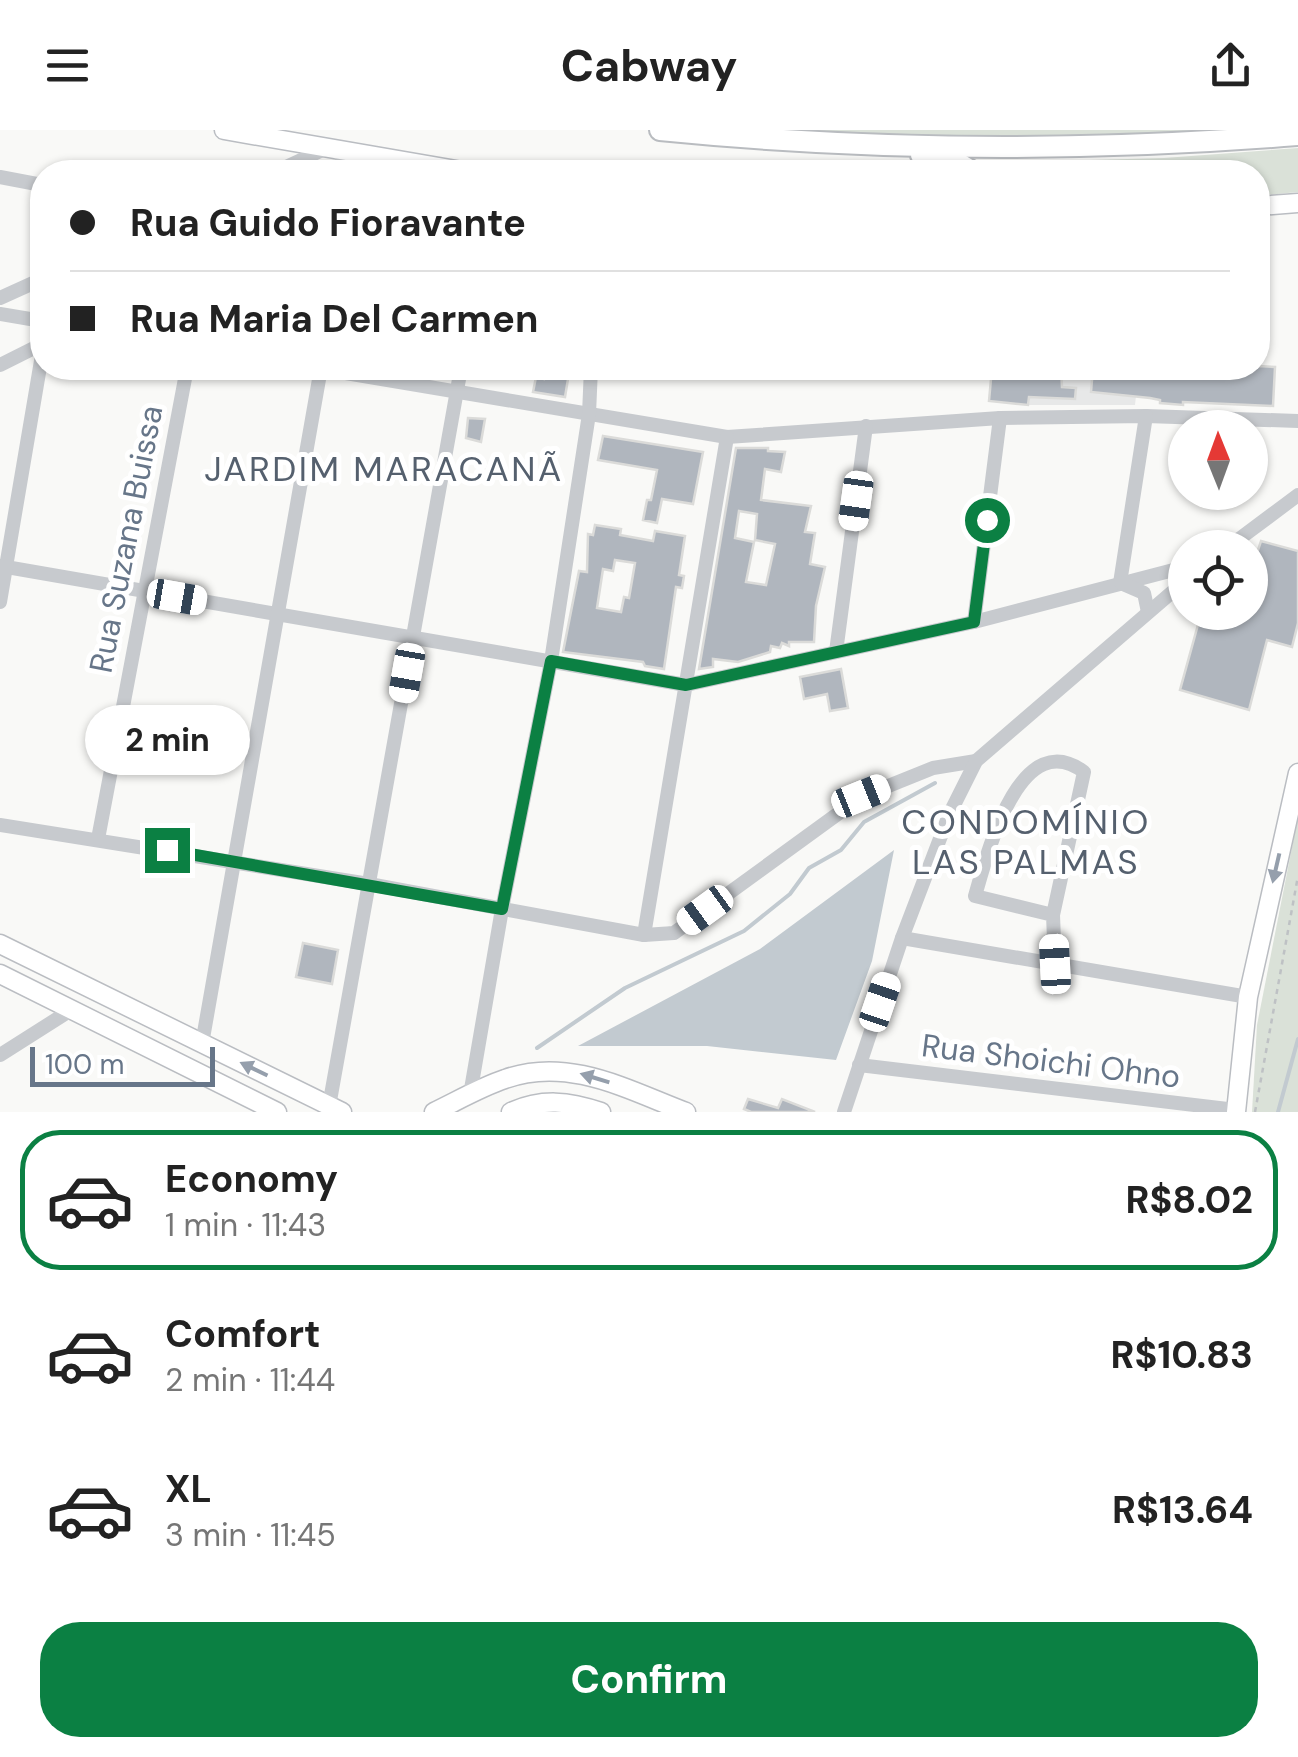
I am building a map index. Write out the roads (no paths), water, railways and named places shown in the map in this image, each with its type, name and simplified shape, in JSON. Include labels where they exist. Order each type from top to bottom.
[{"type":"highway","points":[[660,130],[952,160]]},
{"type":"highway","points":[[750,139],[1066,147],[1298,134]]},
{"type":"main road","points":[[224,130],[377,160]]},
{"type":"main road","points":[[1270,205],[1298,203]]},
{"type":"main road","points":[[1243,1111],[1248,997],[1298,774]]},
{"type":"main road","points":[[0,944],[334,1110]]},
{"type":"main road","points":[[0,974],[277,1112]]},
{"type":"main road","points":[[434,1112],[496,1083],[535,1072],[561,1070],[588,1074],[686,1112]]},
{"type":"main road","points":[[511,1112],[542,1102],[566,1102],[602,1112]]},
{"type":"street","points":[[302,160],[330,148],[346,160]]},
{"type":"street","points":[[0,177],[30,182]]},
{"type":"street","points":[[0,298],[30,284]]},
{"type":"street","points":[[0,314],[30,319]]},
{"type":"street","points":[[0,364],[30,350]]},
{"type":"street","points":[[0,602],[37,380]]},
{"type":"street","name":"Rua Suzana Buissa","points":[[98,839],[185,380]]},
{"type":"street","points":[[202,1044],[318,380]]},
{"type":"street","points":[[389,380],[727,437],[1000,418],[1146,416],[1298,421]]},
{"type":"street","points":[[334,1110],[369,884],[460,380]]},
{"type":"street","points":[[470,1095],[551,661],[590,414],[591,380]]},
{"type":"street","points":[[1120,583],[1146,416]]},
{"type":"street","points":[[974,622],[1000,418]]},
{"type":"street","points":[[836,652],[866,426]]},
{"type":"street","points":[[644,935],[727,437]]},
{"type":"street","points":[[1251,530],[1298,495]]},
{"type":"street","points":[[3,567],[686,685],[974,622],[1168,571]]},
{"type":"street","points":[[1120,583],[1144,592],[1148,612]]},
{"type":"street","points":[[844,1112],[902,938],[949,815],[976,761],[1168,595]]},
{"type":"street","points":[[1052,915],[975,896],[1001,812],[1033,770],[1048,760],[1068,760],[1084,772],[1052,915],[1055,964]]},
{"type":"street","points":[[0,825],[235,861],[644,935],[674,932],[861,796],[934,768],[976,761]]},
{"type":"street","points":[[902,938],[1248,997]]},
{"type":"street","points":[[0,1055],[71,1010]]},
{"type":"street","points":[[476,1064],[496,1083]]},
{"type":"street","name":"Rua Shoichi Ohno","points":[[859,1066],[1243,1111]]},
{"type":"waterway","points":[[537,1048],[625,988],[744,931],[790,894],[809,868],[841,850],[864,822],[935,783]]},
{"type":"waterway","points":[[1278,1112],[1298,1039]]},
{"type":"district","name":"JARDIM MARACANÃ","points":[[384,469]]},
{"type":"district","name":"CONDOMÍNIO LAS PALMAS","points":[[1026,842]]}]
